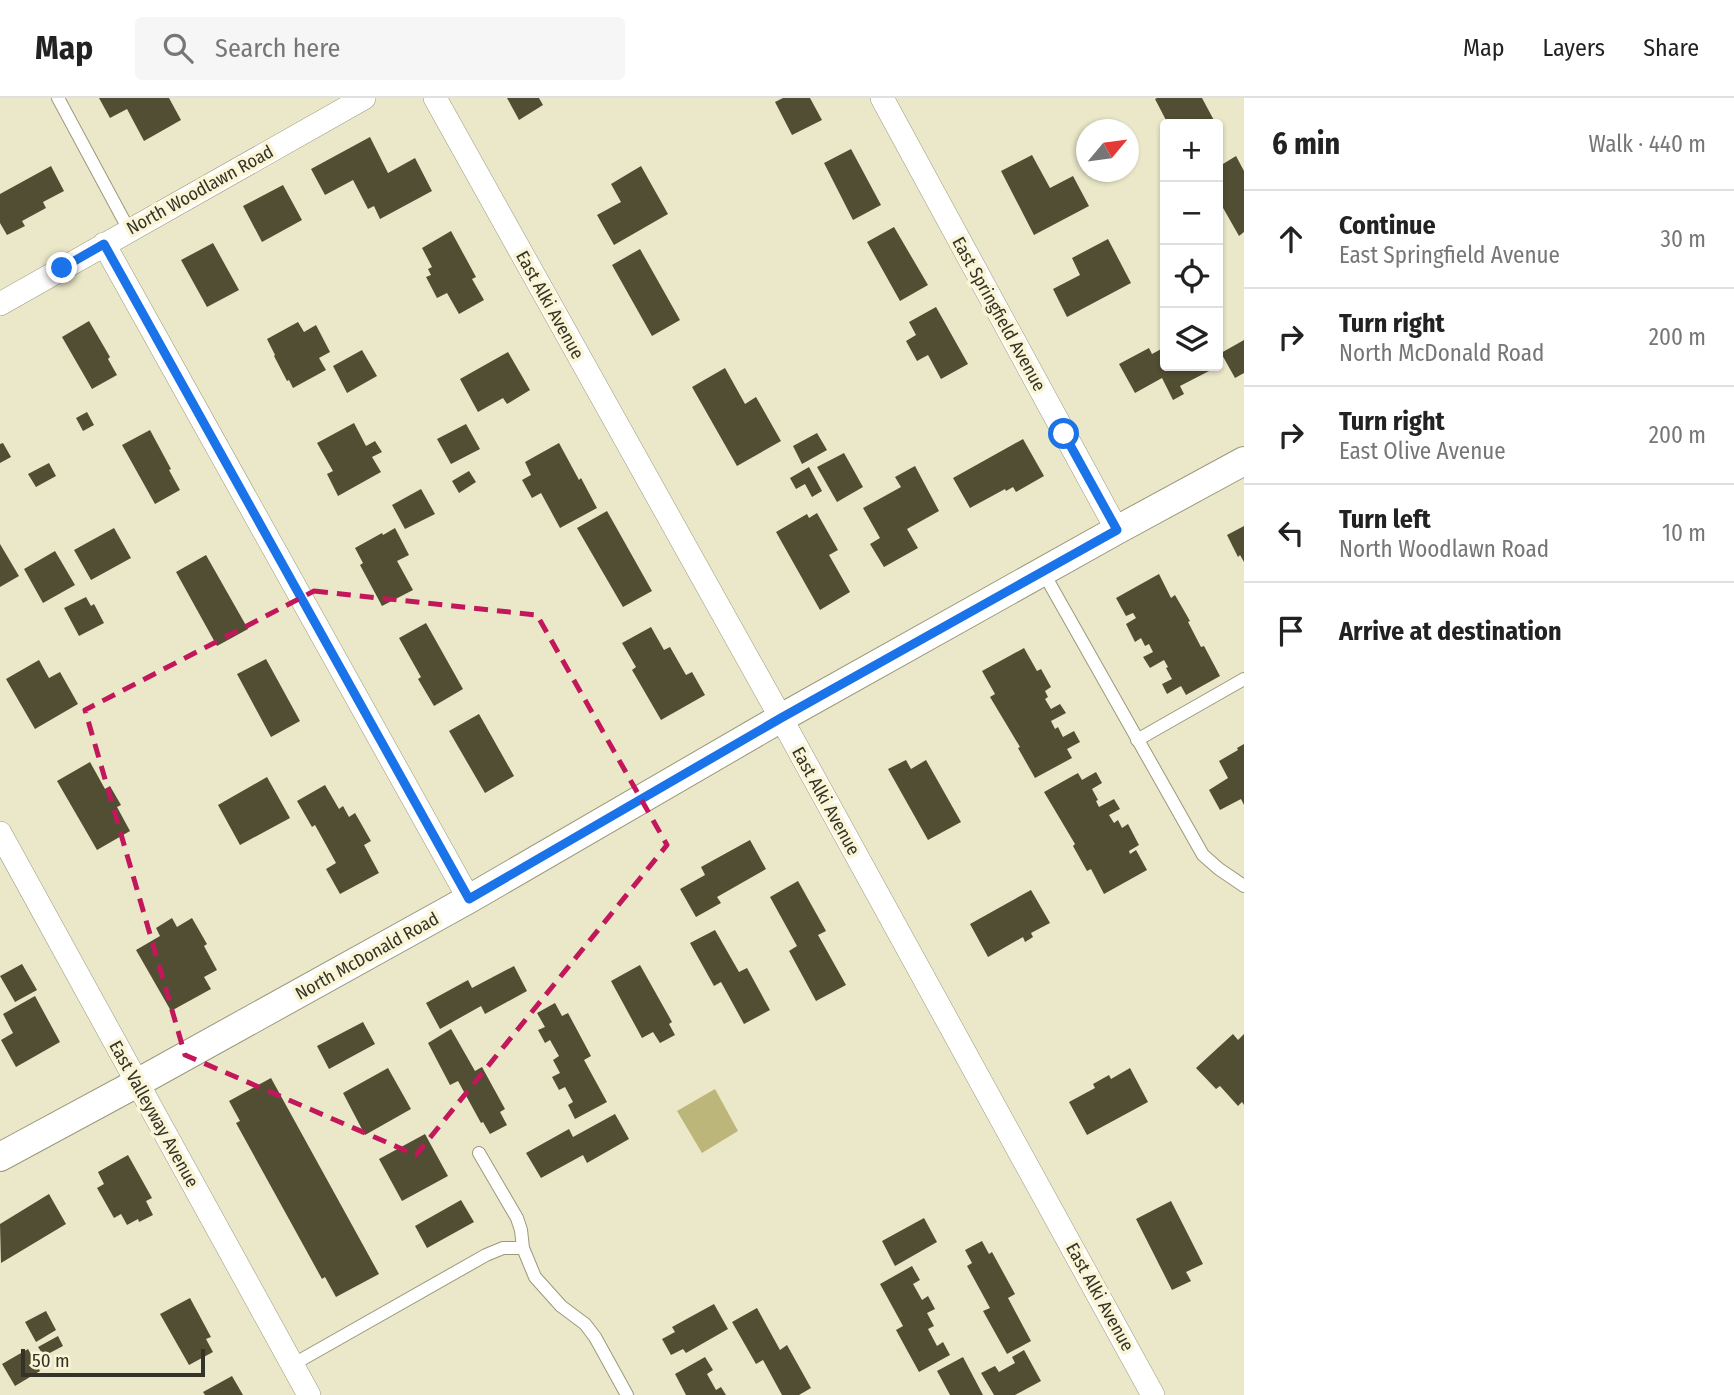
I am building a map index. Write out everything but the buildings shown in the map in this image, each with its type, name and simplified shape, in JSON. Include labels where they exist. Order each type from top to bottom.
[{"type":"street","name":"North Woodlawn Road","points":[[0,304],[364,98]]},
{"type":"street","name":"East Alki Avenue","points":[[435,98],[781,718],[1153,1395]]},
{"type":"street","name":"East Springfield Avenue","points":[[881,98],[1117,530]]},
{"type":"street","points":[[104,244],[469,899]]},
{"type":"street","name":"North McDonald Road","points":[[0,1157],[469,899],[781,718],[1244,461]]},
{"type":"street","name":"East Valleyway Avenue","points":[[0,833],[309,1395]]},
{"type":"lane","points":[[58,98],[129,230]]},
{"type":"lane","points":[[1042,571],[1203,855],[1244,886]]},
{"type":"lane","points":[[1137,740],[1244,679]]},
{"type":"lane","points":[[479,1153],[517,1219],[523,1248],[534,1277],[596,1337],[627,1395]]},
{"type":"lane","points":[[292,1365],[486,1255],[503,1248],[523,1248]]},
{"type":"highlighted area","points":[[314,591],[537,615],[667,845],[416,1155],[185,1055],[85,710]]},
{"type":"shaded area","points":[[715,1089],[738,1131],[702,1153],[677,1111]]},
{"type":"route","points":[[62,268],[104,244],[469,899],[781,718],[1117,530],[1064,434]]}]
